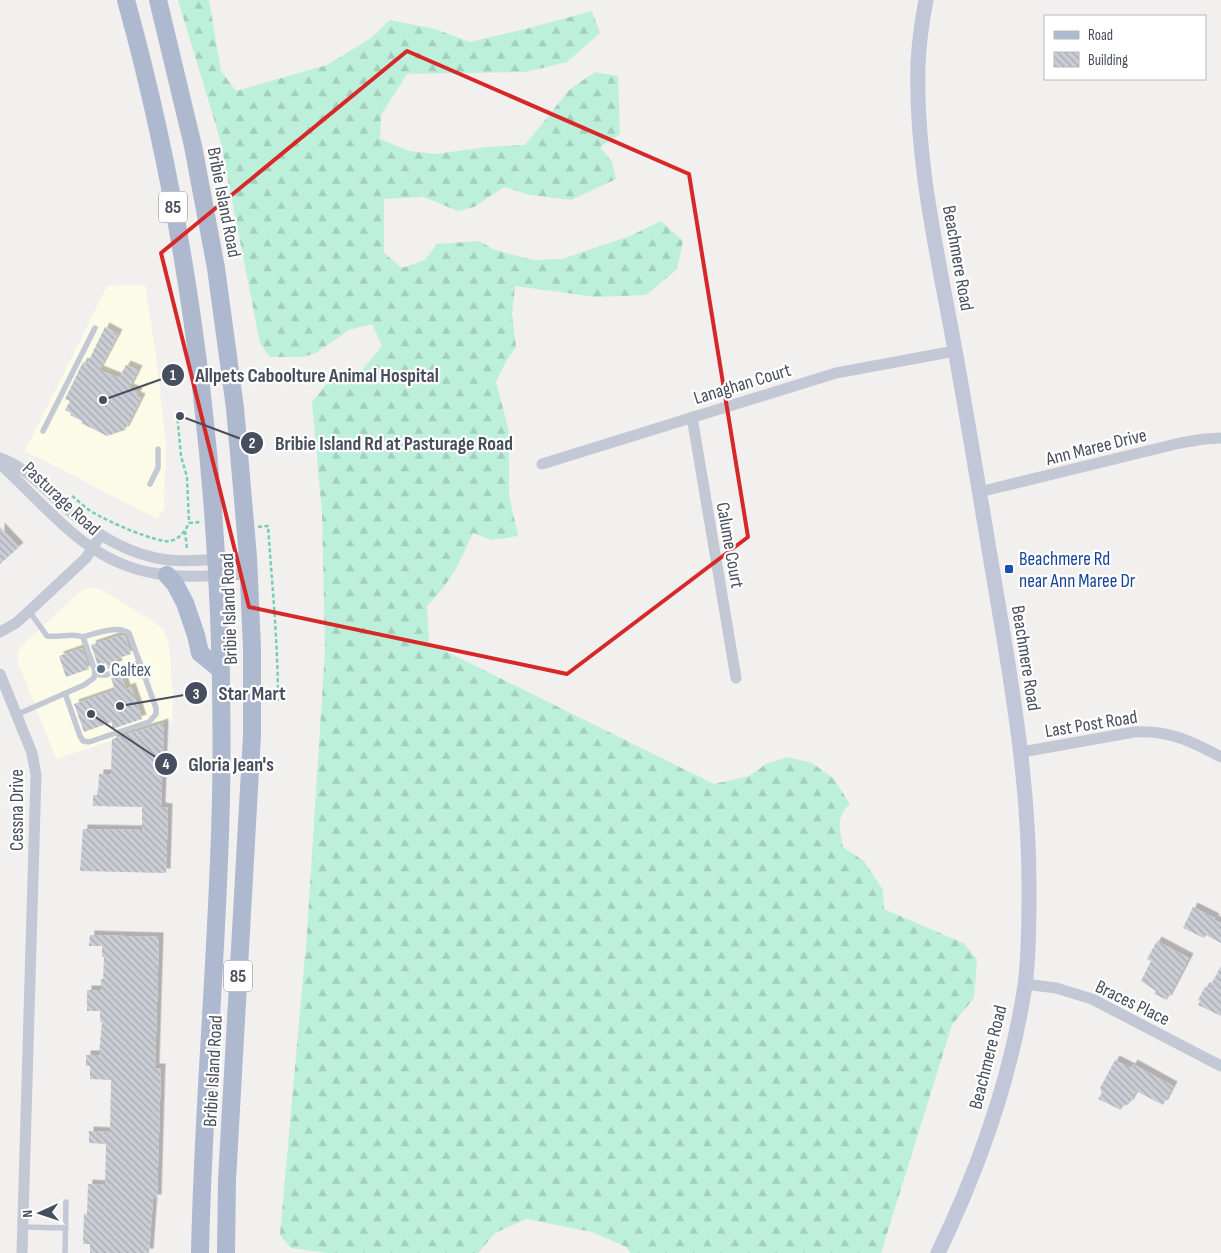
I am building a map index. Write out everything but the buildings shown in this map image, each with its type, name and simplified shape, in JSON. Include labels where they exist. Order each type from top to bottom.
[{"type":"main road","name":"Bribie Island Road","points":[[126,0],[154,117],[181,249],[198,364],[208,452],[217,566],[221,670],[221,798],[200,1253]]},
{"type":"main road","name":"Bribie Island Road","points":[[158,0],[192,138],[216,268],[235,408],[248,565],[252,648],[252,735],[227,1180],[226,1253]]},
{"type":"main road","name":"Beachmere Road","points":[[926,0],[918,64],[920,118],[926,187],[980,492],[1022,752],[1028,818],[1029,856],[1028,944],[1025,984],[1014,1043],[994,1115],[970,1185],[938,1253]]},
{"type":"main road","points":[[167,575],[180,591],[192,620],[200,653],[221,670]]},
{"type":"street","name":"Lanaghan Court","points":[[542,464],[836,373],[955,352]]},
{"type":"street","name":"Calume Court","points":[[692,417],[736,678]]},
{"type":"street","name":"Ann Maree Drive","points":[[980,492],[1180,443],[1221,438]]},
{"type":"street","name":"Pasturage Road","points":[[0,458],[21,469],[81,522],[100,536],[129,550],[156,558],[217,566],[248,565]]},
{"type":"street","name":"Pasturage Road","points":[[0,464],[75,537],[110,559],[139,570],[167,575],[217,566],[248,565]]},
{"type":"street","points":[[0,632],[29,611],[86,558],[100,536]]},
{"type":"street","name":"Cessna Drive","points":[[0,674],[34,760],[36,775],[22,1253]]},
{"type":"street","name":"Last Post Road","points":[[1022,752],[1134,732],[1149,732],[1182,737],[1221,756]]},
{"type":"street","name":"Braces Place","points":[[1025,984],[1056,988],[1092,1000],[1221,1066]]},
{"type":"lane","points":[[43,431],[95,328]]},
{"type":"lane","points":[[150,484],[158,468],[158,449]]},
{"type":"lane","points":[[29,611],[47,636],[56,637],[77,634],[83,637],[108,631],[124,630],[129,633],[156,708],[156,714],[150,722],[89,742],[84,741],[80,736],[65,694]]},
{"type":"lane","points":[[16,714],[65,694],[94,678],[95,671],[83,637]]},
{"type":"lane","points":[[95,671],[100,675],[106,675],[140,662]]},
{"type":"lane","points":[[65,1253],[66,1202]]},
{"type":"lane","points":[[22,1227],[66,1228]]},
{"type":"path","points":[[177,413],[181,456],[186,477],[189,523]]},
{"type":"highlighted area","points":[[407,51],[689,174],[748,537],[567,674],[249,607],[161,253]]},
{"type":"shaded area","points":[[145,285],[166,443],[164,508],[158,519],[25,451],[107,286]]},
{"type":"shaded area","points":[[90,587],[104,591],[164,630],[169,645],[173,697],[172,721],[56,759],[17,656],[24,644],[79,592]]},
{"type":"green space","points":[[178,0],[209,0],[221,71],[236,91],[327,65],[371,38],[390,20],[435,29],[470,42],[592,11],[600,33],[567,62],[526,72],[407,74],[381,115],[380,139],[409,151],[435,154],[487,147],[525,145],[569,90],[595,72],[618,76],[620,134],[600,147],[612,162],[616,179],[571,200],[530,195],[504,187],[474,207],[458,211],[424,197],[384,199],[384,253],[402,268],[425,260],[437,244],[479,241],[495,250],[533,260],[562,259],[630,236],[661,221],[683,241],[677,269],[646,295],[596,297],[515,286],[512,315],[516,347],[506,361],[496,382],[509,431],[509,495],[518,536],[491,540],[473,533],[457,567],[444,587],[427,606],[429,643],[714,784],[749,776],[766,764],[788,757],[812,763],[834,779],[850,804],[840,819],[843,847],[864,861],[883,890],[884,909],[963,943],[977,959],[974,998],[952,1025],[881,1253],[631,1253],[626,1247],[592,1232],[526,1219],[495,1233],[478,1253],[327,1253],[291,1248],[280,1235],[307,933],[325,650],[322,513],[312,402],[333,376],[362,370],[382,346],[372,324],[349,330],[316,353],[302,357],[270,357],[260,343],[220,139]]},
{"type":"place","name":"Allpets Caboolture Animal Hospital","points":[[103,400]]},
{"type":"place","name":"Bribie Island Rd at Pasturage Road","points":[[180,416]]},
{"type":"place","name":"Beachmere Rd near Ann Maree Dr","points":[[1009,569]]},
{"type":"place","name":"Caltex","points":[[101,669]]},
{"type":"place","name":"Star Mart","points":[[120,706]]},
{"type":"place","name":"Gloria Jean's","points":[[91,714]]}]
